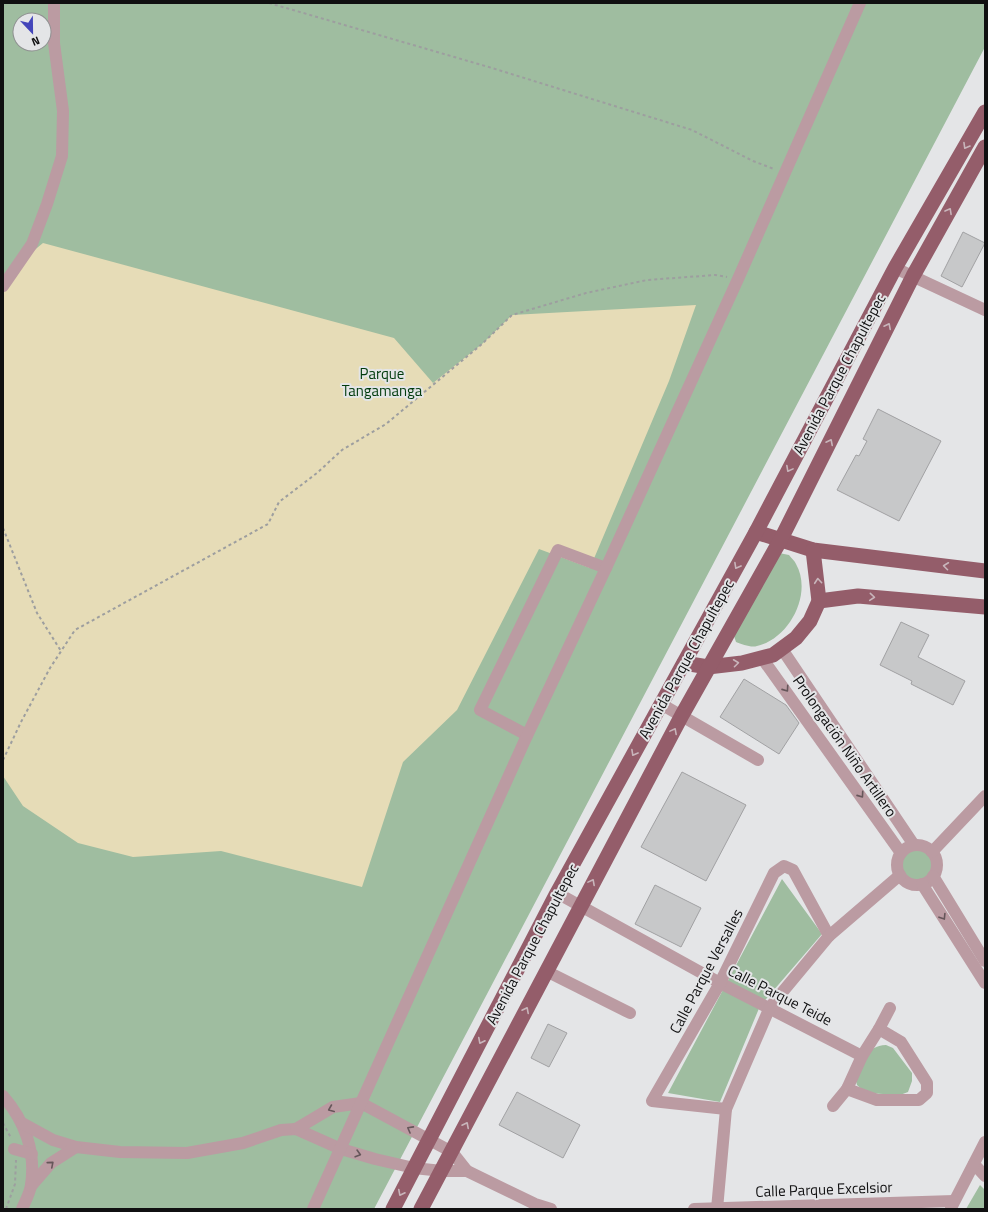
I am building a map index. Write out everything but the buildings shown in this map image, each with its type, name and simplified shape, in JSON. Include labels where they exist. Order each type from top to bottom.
[{"type":"main road","name":"Avenida Parque Chapultepec","points":[[393,1209],[558,893],[756,532],[895,268],[985,112]]},
{"type":"main road","name":"Avenida Parque Chapultepec","points":[[421,1209],[579,907],[682,715],[781,539],[913,276],[985,147]]},
{"type":"main road","points":[[756,532],[813,550],[985,572]]},
{"type":"main road","points":[[684,663],[708,667],[742,663],[773,655],[782,650],[796,638],[810,621],[819,601],[813,550]]},
{"type":"main road","points":[[819,601],[858,596],[985,607]]},
{"type":"street","points":[[3,286],[32,244],[47,204],[62,156],[63,112],[54,43],[54,3]]},
{"type":"street","points":[[313,1209],[527,735],[606,568],[738,279],[860,3]]},
{"type":"street","points":[[895,268],[985,310]]},
{"type":"street","points":[[527,735],[480,710],[558,550],[606,568]]},
{"type":"street","name":"Prolongación Niño Artillero","points":[[782,650],[914,845]]},
{"type":"street","name":"Prolongación Niño Artillero","points":[[762,658],[901,853]]},
{"type":"street","points":[[661,704],[758,760]]},
{"type":"street","points":[[932,852],[985,796]]},
{"type":"street","points":[[914,845],[927,848],[932,852],[936,864],[933,876],[922,884],[910,884],[900,876],[897,864],[901,853],[914,845]]},
{"type":"street","name":"Calle Parque Versalles","points":[[726,1109],[652,1101],[720,983],[774,873],[784,866],[793,870],[829,936]]},
{"type":"street","points":[[717,1209],[726,1109],[770,1007],[829,936],[900,876]]},
{"type":"street","points":[[933,876],[985,961]]},
{"type":"street","points":[[922,884],[985,983]]},
{"type":"street","name":"Calle Parque Teide","points":[[558,893],[579,907],[720,983],[770,1007],[862,1056]]},
{"type":"street","points":[[546,971],[630,1013]]},
{"type":"street","points":[[833,1106],[847,1089],[862,1056],[890,1008]]},
{"type":"street","points":[[847,1089],[877,1100],[919,1100],[927,1093],[928,1083],[901,1042],[879,1029]]},
{"type":"street","points":[[3,1096],[22,1123],[32,1154],[31,1186]]},
{"type":"street","points":[[296,1129],[333,1107],[361,1103],[452,1152],[467,1171],[535,1204],[551,1209]]},
{"type":"street","points":[[22,1123],[52,1140],[76,1147],[120,1152],[187,1153],[243,1143],[281,1130],[296,1129],[341,1149],[414,1168],[442,1171],[467,1171]]},
{"type":"street","points":[[952,1205],[985,1142]]},
{"type":"street","points":[[22,1209],[31,1186],[51,1162],[76,1147]]},
{"type":"street","points":[[14,1149],[32,1154]]},
{"type":"street","points":[[974,1164],[985,1176]]},
{"type":"street","name":"Calle Parque Excelsior","points":[[694,1209],[952,1205]]},
{"type":"path","points":[[269,3],[499,70],[692,130],[753,161],[785,172]]},
{"type":"path","points":[[3,760],[21,722],[61,651],[75,630],[133,596],[185,570],[268,524],[279,502],[317,473],[342,450],[386,424],[482,344],[512,315],[586,293],[647,280],[715,275],[738,279]]},
{"type":"path","points":[[3,528],[37,613],[61,651]]},
{"type":"path","points":[[3,1123],[9,1132],[16,1157],[15,1184],[6,1209]]},
{"type":"green space","name":"Parque Tangamanga","points":[[3,3],[985,3],[985,47],[374,1209],[3,1209]]},
{"type":"green space","points":[[779,553],[789,555],[795,563],[801,576],[802,588],[800,601],[795,614],[788,625],[769,642],[757,646],[746,646],[736,642],[734,636]]},
{"type":"green space","points":[[917,845],[925,847],[931,851],[935,857],[937,865],[935,873],[931,879],[925,883],[917,885],[909,883],[903,879],[899,873],[897,865],[899,857],[903,851],[909,847]]},
{"type":"green space","points":[[782,879],[822,934],[760,1006],[720,1102],[668,1093]]},
{"type":"green space","points":[[886,1045],[893,1048],[912,1073],[912,1081],[908,1092],[900,1095],[866,1093],[857,1085],[855,1077],[866,1055],[874,1048]]},
{"type":"green space","points":[[980,1185],[985,1190],[985,1209],[966,1209]]},
{"type":"sand","points":[[43,243],[394,338],[433,383],[482,344],[512,315],[696,305],[669,381],[590,568],[539,549],[457,710],[403,762],[362,887],[221,851],[133,857],[78,843],[23,806],[3,776],[3,276]]}]
